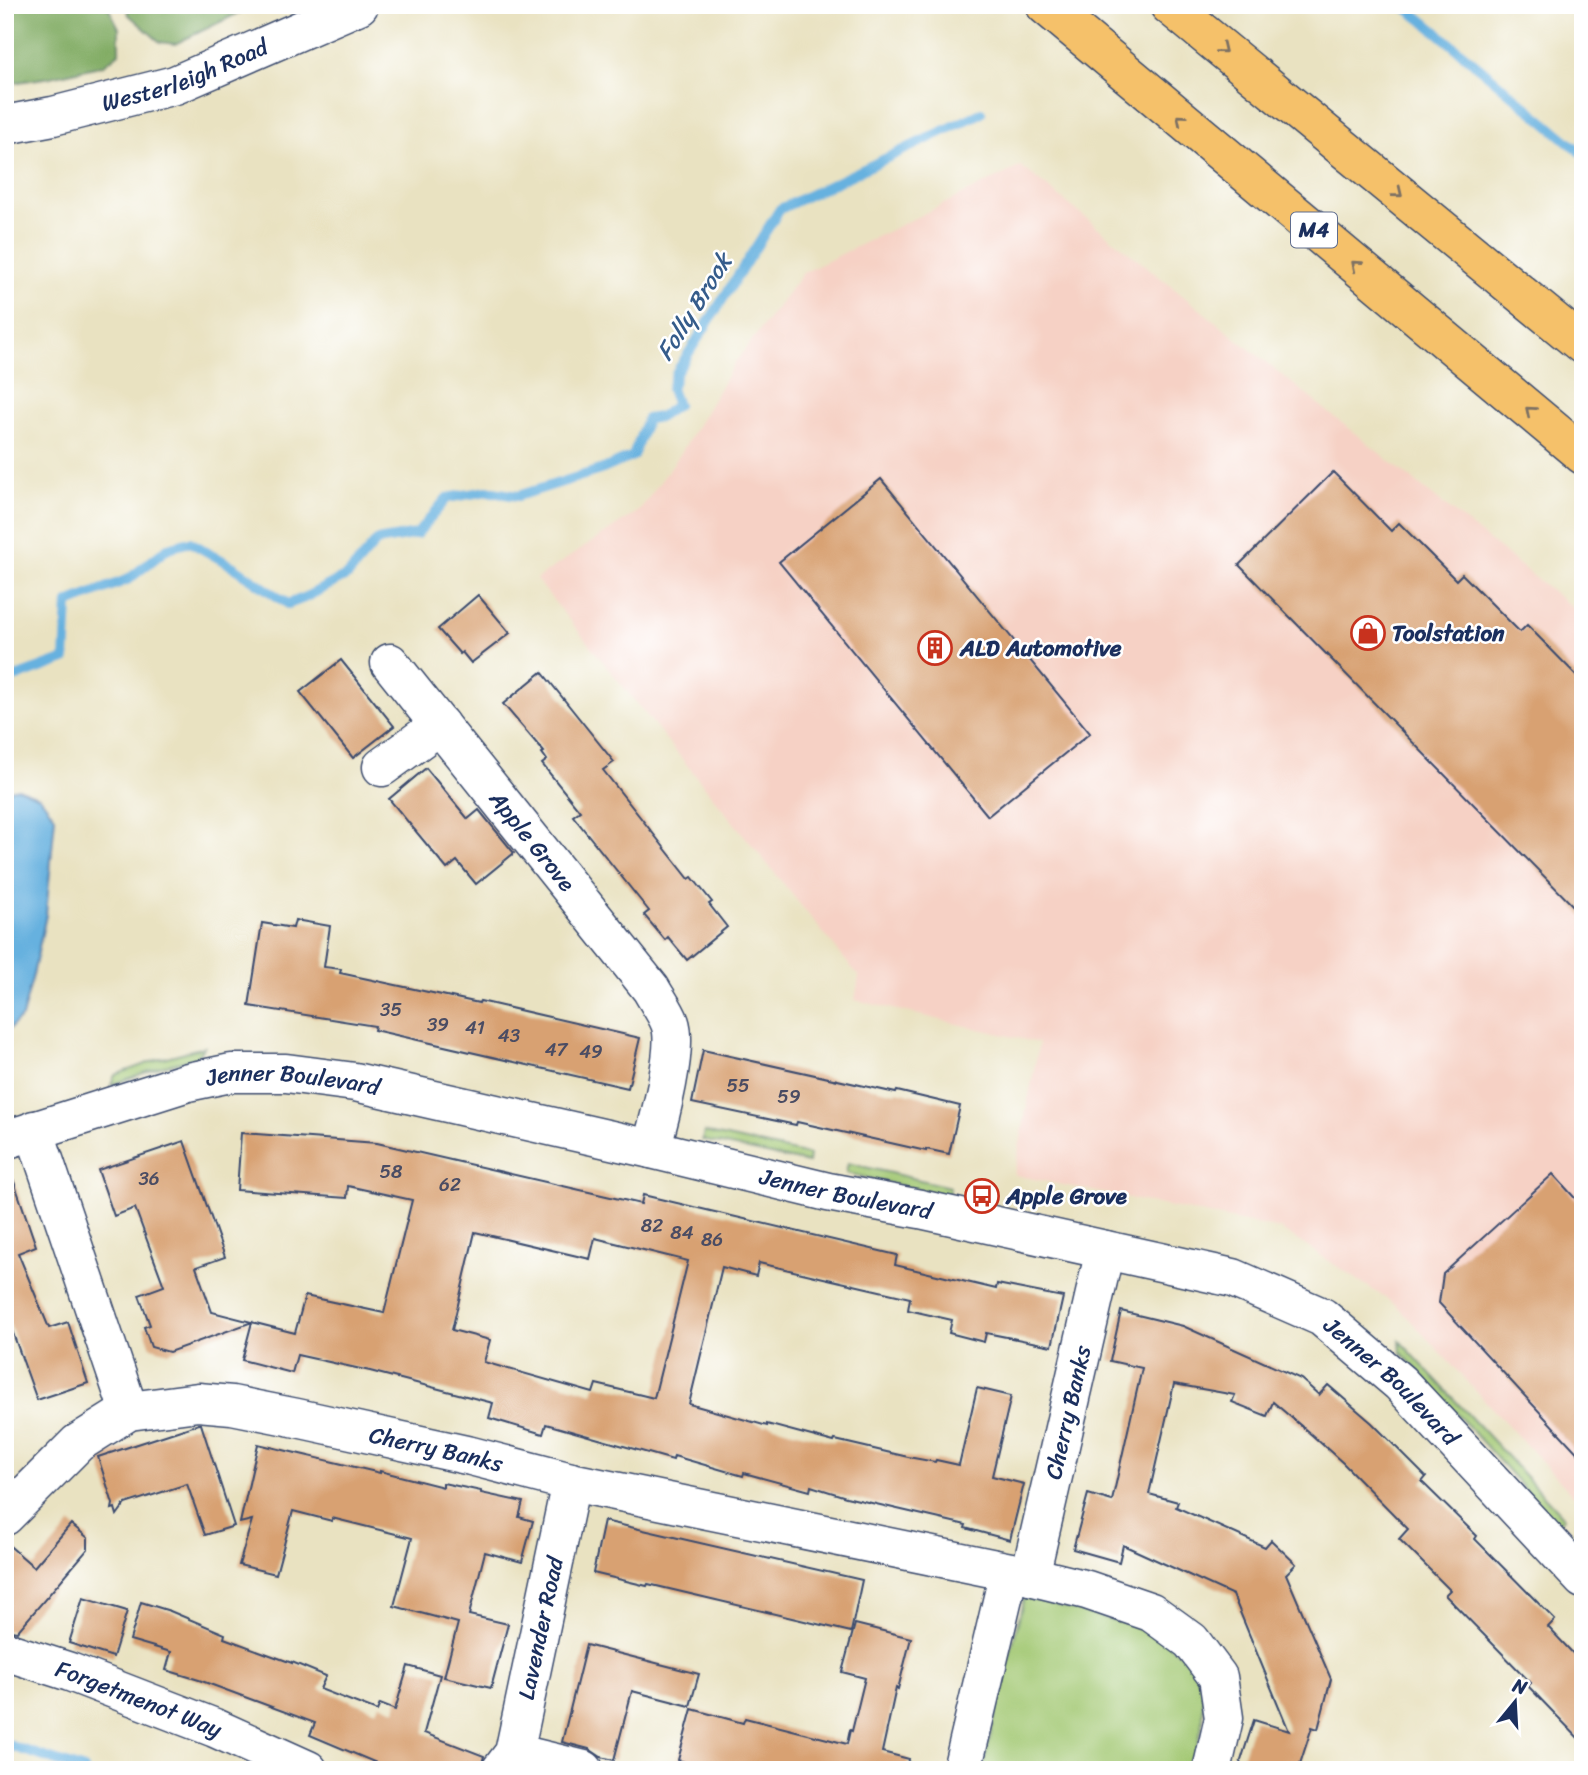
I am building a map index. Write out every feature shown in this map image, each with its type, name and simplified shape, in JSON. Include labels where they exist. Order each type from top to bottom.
[{"type":"highway","name":"M4","points":[[1045,5],[1583,454]]},
{"type":"highway","points":[[1169,5],[1583,345]]},
{"type":"street","name":"Westerleigh Road","points":[[5,125],[53,116],[175,85],[359,5]]},
{"type":"street","name":"Apple Grove","points":[[390,663],[651,989],[670,1024],[672,1050],[652,1149]]},
{"type":"street","points":[[382,767],[440,725]]},
{"type":"street","name":"Jenner Boulevard","points":[[20,1135],[188,1082],[231,1073],[286,1073],[355,1082],[828,1192],[920,1209],[1233,1278],[1322,1317],[1400,1383],[1583,1579]]},
{"type":"street","points":[[5,1516],[78,1443],[130,1411],[20,1135]]},
{"type":"street","name":"Cherry Banks","points":[[1020,1574],[1105,1250]]},
{"type":"street","name":"Cherry Banks","points":[[130,1411],[198,1402],[232,1405],[458,1453],[571,1482],[1087,1590],[1151,1612],[1191,1641],[1218,1677],[1224,1718],[1212,1770]]},
{"type":"street","name":"Lavender Road","points":[[508,1761],[571,1482]]},
{"type":"street","points":[[962,1770],[1020,1574]]},
{"type":"street","name":"Forgetmenot Way","points":[[5,1651],[70,1672],[215,1728],[308,1770]]},
{"type":"street","points":[[508,1761],[584,1770]]},
{"type":"shaded area","points":[[1021,166],[1583,616],[1583,1506],[1396,1305],[1280,1229],[1014,1175],[1039,1043],[855,1000],[859,977],[536,579],[639,511],[681,453],[734,364],[803,273]]},
{"type":"green space","points":[[5,5],[107,5],[119,28],[119,53],[104,65],[5,84]]},
{"type":"green space","points":[[125,5],[255,5],[175,44],[160,42],[129,15]]},
{"type":"green space","points":[[204,1047],[196,1058],[160,1067],[111,1085],[115,1075]]},
{"type":"green space","points":[[704,1132],[809,1155],[808,1163],[702,1140]]},
{"type":"green space","points":[[848,1163],[950,1187],[948,1197],[846,1173]]},
{"type":"green space","points":[[1400,1341],[1564,1518],[1557,1525],[1401,1352]]},
{"type":"green space","points":[[1024,1597],[1152,1630],[1195,1667],[1203,1691],[1203,1722],[1192,1770],[982,1770]]},
{"type":"water","points":[[18,788],[40,797],[55,817],[46,915],[33,975],[22,1017],[5,1033],[5,791]]},
{"type":"building","points":[[1333,472],[1391,531],[1399,523],[1456,580],[1462,574],[1520,632],[1527,625],[1583,682],[1583,916],[1239,565]]},
{"type":"building","name":"ALD Automotive","points":[[881,479],[1090,733],[988,816],[779,562]]},
{"type":"building","points":[[478,595],[510,633],[471,663],[438,629]]},
{"type":"building","points":[[341,660],[394,726],[353,758],[300,692]]},
{"type":"building","points":[[542,672],[614,762],[603,770],[689,879],[692,877],[712,902],[709,904],[727,927],[687,960],[668,937],[665,940],[644,915],[649,911],[573,816],[580,811],[542,764],[547,760],[542,753],[544,752],[503,704]]},
{"type":"building","points":[[426,768],[468,819],[479,810],[514,853],[476,884],[457,861],[447,869],[389,799]]},
{"type":"building","points":[[295,920],[330,926],[324,967],[341,969],[340,973],[479,1003],[480,1001],[640,1038],[628,1088],[374,1030],[375,1026],[249,1006],[262,923],[293,928]]},
{"type":"building","points":[[703,1050],[960,1106],[949,1154],[692,1103]]},
{"type":"building","points":[[241,1133],[377,1143],[641,1204],[643,1195],[897,1255],[895,1265],[996,1289],[997,1284],[1063,1297],[1052,1346],[986,1333],[984,1342],[949,1333],[952,1320],[908,1310],[910,1298],[759,1263],[756,1276],[722,1267],[689,1404],[834,1442],[835,1440],[908,1457],[959,1465],[977,1388],[1011,1396],[992,1476],[1024,1484],[1010,1540],[965,1528],[966,1525],[846,1497],[811,1486],[810,1491],[744,1473],[743,1476],[674,1456],[673,1460],[546,1424],[543,1434],[489,1418],[493,1403],[370,1371],[297,1355],[292,1373],[242,1360],[252,1322],[295,1333],[305,1296],[384,1313],[412,1200],[348,1186],[347,1198],[237,1190]],"holes":[[[475,1232],[590,1259],[595,1238],[688,1261],[654,1398],[596,1384],[593,1393],[484,1362],[490,1340],[452,1330]]]},
{"type":"building","points":[[184,1141],[225,1257],[196,1267],[212,1312],[252,1322],[169,1352],[151,1347],[144,1327],[150,1325],[139,1295],[164,1286],[135,1208],[114,1216],[98,1170]]},
{"type":"building","points":[[10,1170],[36,1246],[18,1253],[49,1328],[68,1322],[88,1383],[37,1400],[5,1311],[5,1171]]},
{"type":"building","points":[[1553,1174],[1583,1207],[1583,1459],[1439,1303],[1443,1274]]},
{"type":"building","points":[[1121,1311],[1183,1326],[1301,1379],[1319,1395],[1328,1385],[1372,1423],[1426,1477],[1422,1482],[1477,1536],[1475,1539],[1555,1620],[1548,1627],[1583,1664],[1583,1743],[1528,1686],[1531,1683],[1445,1595],[1450,1590],[1399,1539],[1408,1529],[1313,1436],[1273,1402],[1267,1416],[1232,1402],[1235,1395],[1174,1384],[1149,1494],[1178,1502],[1176,1507],[1265,1547],[1271,1540],[1296,1564],[1286,1574],[1331,1679],[1318,1729],[1312,1727],[1298,1770],[1238,1770],[1254,1720],[1289,1731],[1233,1595],[1123,1545],[1119,1562],[1073,1549],[1088,1494],[1112,1501],[1142,1368],[1110,1361]]},
{"type":"building","points":[[199,1424],[234,1526],[205,1535],[187,1484],[125,1504],[117,1515],[115,1508],[112,1509],[113,1504],[98,1457]]},
{"type":"building","points":[[258,1444],[443,1487],[443,1483],[523,1502],[519,1517],[533,1521],[522,1562],[485,1552],[469,1615],[508,1624],[491,1688],[444,1677],[458,1623],[394,1606],[412,1538],[293,1511],[276,1574],[239,1565],[252,1520],[240,1523]]},
{"type":"building","points":[[604,1521],[862,1580],[851,1632],[593,1573]]},
{"type":"building","points":[[71,1524],[88,1538],[88,1549],[17,1632],[5,1630],[5,1542],[34,1567]]},
{"type":"building","points":[[83,1598],[127,1611],[113,1657],[69,1643]]},
{"type":"building","points":[[141,1602],[225,1634],[224,1638],[326,1676],[320,1689],[377,1711],[380,1704],[395,1710],[408,1666],[440,1675],[424,1733],[484,1756],[480,1770],[393,1770],[310,1735],[315,1723],[166,1670],[171,1652],[130,1640]]},
{"type":"building","points":[[855,1624],[911,1638],[898,1689],[896,1688],[882,1752],[909,1759],[907,1770],[711,1770],[678,1760],[692,1709],[743,1723],[745,1718],[847,1744],[865,1678],[842,1672]]},
{"type":"building","points":[[586,1645],[699,1674],[690,1706],[632,1691],[614,1760],[601,1757],[589,1749],[562,1742]]},
{"type":"waterway","name":"Folly Brook","points":[[1402,5],[1583,154]]},
{"type":"waterway","name":"Folly Brook","points":[[5,681],[65,659],[68,603],[129,579],[168,548],[190,542],[234,567],[288,604],[348,575],[377,541],[417,534],[447,498],[487,491],[518,496],[603,469],[633,456],[647,419],[660,417],[677,405],[671,389],[676,373],[780,209],[981,113]]},
{"type":"waterway","points":[[5,1744],[84,1770]]},
{"type":"place","name":"Toolstation","points":[[1368,633]]},
{"type":"place","name":"ALD Automotive","points":[[935,648]]},
{"type":"place","name":"Apple Grove","points":[[982,1196]]}]
